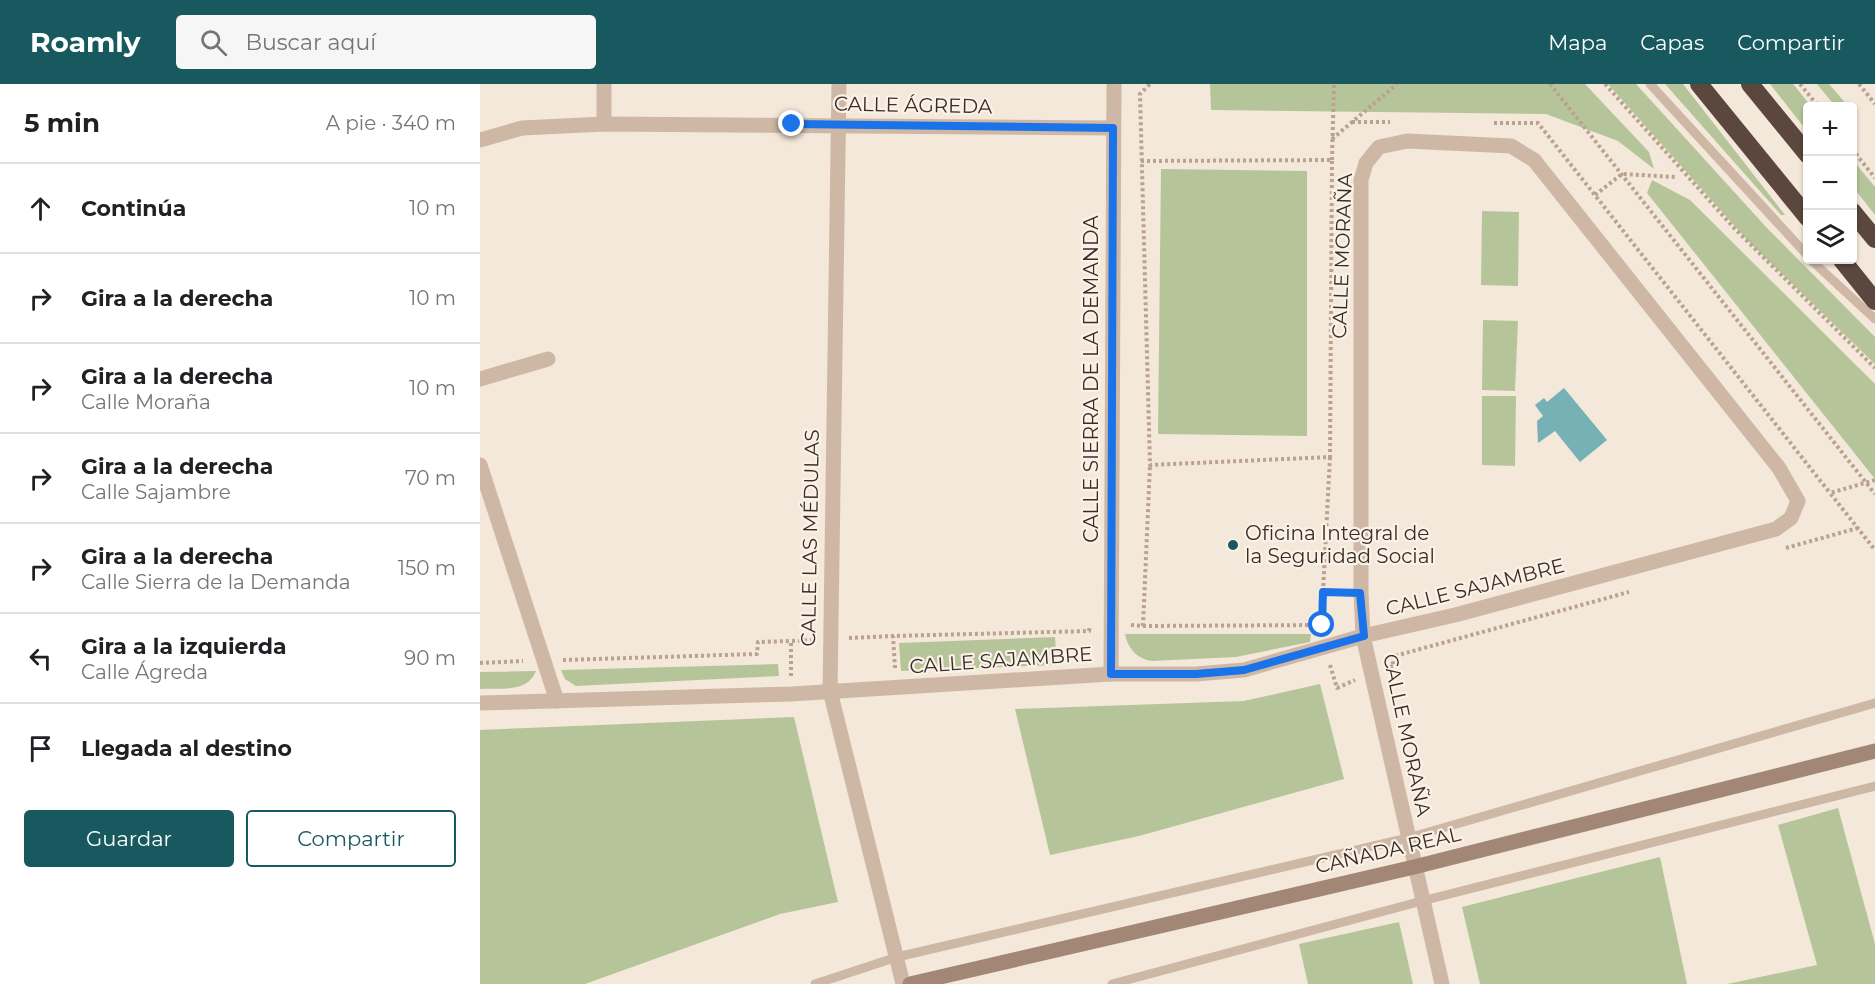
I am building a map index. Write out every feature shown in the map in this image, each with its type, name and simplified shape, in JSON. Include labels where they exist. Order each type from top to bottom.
[{"type":"highway","points":[[1699,84],[1803,212]]},
{"type":"highway","points":[[1750,84],[1803,149]]},
{"type":"highway","points":[[1857,217],[1875,239]]},
{"type":"highway","points":[[1845,264],[1875,301]]},
{"type":"street","points":[[604,84],[604,124]]},
{"type":"street","name":"CALLE LAS MÉDULAS","points":[[839,84],[830,691],[903,984]]},
{"type":"street","name":"CALLE SIERRA DE LA DEMANDA","points":[[1111,674],[1114,84]]},
{"type":"street","name":"CALLE ÁGREDA","points":[[480,140],[522,128],[604,124],[1113,128]]},
{"type":"street","name":"CALLE MORAÑA","points":[[1442,984],[1364,636],[1360,593],[1361,180],[1366,163],[1379,147],[1407,141],[1511,146],[1534,160],[1779,468],[1798,501],[1791,518]]},
{"type":"street","points":[[480,379],[548,359]]},
{"type":"street","points":[[480,465],[557,700]]},
{"type":"street","name":"CALLE SAJAMBRE","points":[[480,703],[830,691],[1111,674],[1196,674],[1244,670],[1364,636],[1455,615],[1776,529],[1791,518]]},
{"type":"street","name":"CAÑADA REAL","points":[[910,984],[1414,867],[1875,751]]},
{"type":"lane","points":[[1650,84],[1803,251]]},
{"type":"lane","points":[[1815,264],[1875,319]]},
{"type":"lane","points":[[815,984],[897,957],[1408,838],[1875,703]]},
{"type":"lane","points":[[1112,984],[1422,901],[1875,786]]},
{"type":"path","points":[[896,688],[893,636],[1089,631],[1090,624],[1143,626],[1150,465],[1140,94],[1150,84]]},
{"type":"path","points":[[1322,625],[1330,457],[1334,84]]},
{"type":"path","points":[[1332,139],[1397,84]]},
{"type":"path","points":[[1550,84],[1875,494]]},
{"type":"path","points":[[1605,84],[1734,228],[1875,368]]},
{"type":"path","points":[[1800,84],[1815,102]]},
{"type":"path","points":[[1859,84],[1875,104]]},
{"type":"path","points":[[1857,155],[1875,178]]},
{"type":"path","points":[[1142,161],[1332,160]]},
{"type":"path","points":[[1595,195],[1622,174],[1675,177]]},
{"type":"path","points":[[1150,465],[1330,457]]},
{"type":"path","points":[[1875,480],[1830,493],[1875,550]]},
{"type":"path","points":[[1778,550],[1858,528]]},
{"type":"path","points":[[1372,672],[1394,666],[1391,657],[1630,591]]},
{"type":"path","points":[[1323,592],[1360,593]]},
{"type":"path","points":[[480,663],[758,654],[758,642],[791,641]]},
{"type":"green space","points":[[1210,84],[1585,84],[1649,152],[1654,169],[1618,141],[1546,114],[1211,110]]},
{"type":"green space","points":[[1608,84],[1636,84],[1767,228],[1875,337],[1875,364],[1748,241]]},
{"type":"green space","points":[[1665,84],[1683,84],[1785,215],[1781,215]]},
{"type":"green space","points":[[1770,84],[1793,84],[1808,102],[1803,102],[1803,126]]},
{"type":"green space","points":[[1817,84],[1829,84],[1845,102],[1832,102]]},
{"type":"green space","points":[[1857,165],[1875,187],[1875,215],[1857,192]]},
{"type":"green space","points":[[1161,169],[1307,171],[1307,436],[1158,434]]},
{"type":"green space","points":[[1652,180],[1690,200],[1875,384],[1875,479],[1647,193]]},
{"type":"green space","points":[[1482,211],[1519,212],[1518,286],[1481,285]]},
{"type":"green space","points":[[1483,320],[1518,321],[1515,391],[1482,390]]},
{"type":"green space","points":[[1482,396],[1516,396],[1515,466],[1482,465]]},
{"type":"green space","points":[[1125,634],[1311,634],[1310,642],[1236,657],[1152,661],[1134,652]]},
{"type":"green space","points":[[1055,637],[1057,665],[901,671],[899,643]]},
{"type":"green space","points":[[778,664],[779,676],[576,686],[565,679],[561,670]]},
{"type":"green space","points":[[536,671],[527,683],[520,686],[480,689],[480,672]]},
{"type":"green space","points":[[1320,684],[1344,779],[1139,836],[1050,855],[1015,709],[1244,701]]},
{"type":"green space","points":[[794,717],[838,902],[780,914],[585,984],[480,984],[480,730]]},
{"type":"green space","points":[[1838,808],[1875,944],[1875,984],[1727,984],[1817,965],[1778,825]]},
{"type":"green space","points":[[1660,857],[1687,984],[1480,984],[1462,907]]},
{"type":"green space","points":[[1399,922],[1413,984],[1308,984],[1299,944]]},
{"type":"water","points":[[1564,388],[1607,440],[1580,462],[1555,431],[1538,443],[1537,421],[1543,416],[1535,405],[1544,398],[1547,402]]},
{"type":"place","name":"Oficina Integral de la Seguridad Social","points":[[1233,545]]},
{"type":"route","points":[[792,124],[1113,128],[1111,674],[1196,674],[1244,670],[1364,636],[1360,593],[1323,592],[1322,625]]}]
